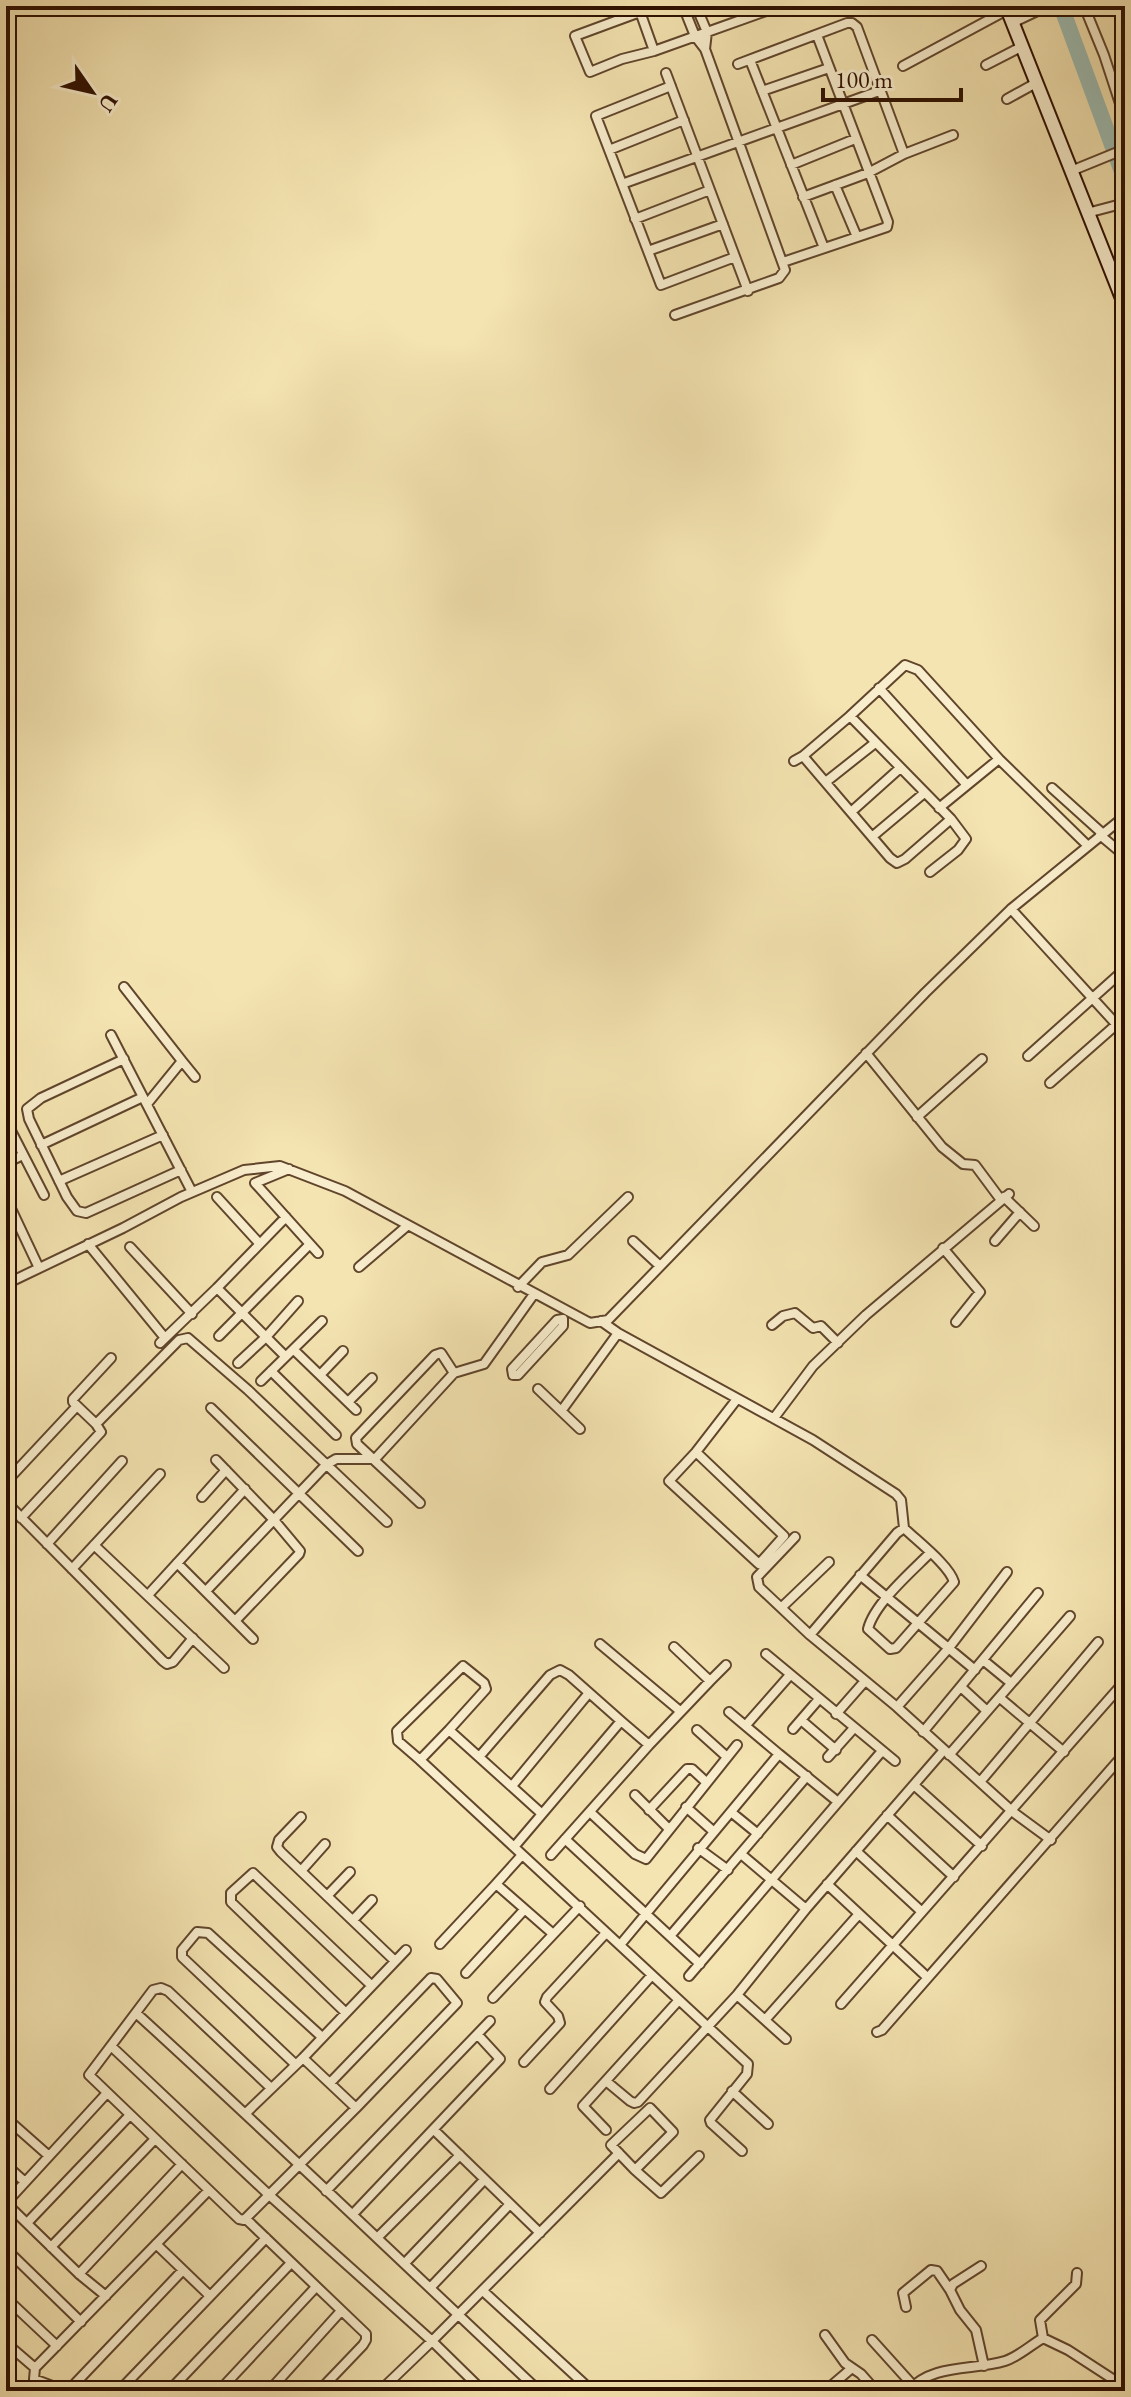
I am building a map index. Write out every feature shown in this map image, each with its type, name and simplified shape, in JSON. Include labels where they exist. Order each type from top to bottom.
[{"type":"main road","points":[[1006,8],[1125,306]]},
{"type":"street","points":[[675,315],[748,291],[779,278],[785,270],[705,49],[695,36],[683,6]]},
{"type":"street","points":[[696,6],[707,32],[705,49]]},
{"type":"street","points":[[739,6],[744,19]]},
{"type":"street","points":[[654,51],[639,9],[575,36],[590,72],[622,59],[654,51],[780,6]]},
{"type":"street","points":[[1012,23],[1047,6]]},
{"type":"street","points":[[1099,6],[1085,9],[1125,119]]},
{"type":"street","points":[[903,66],[1006,8]]},
{"type":"street","points":[[738,64],[852,23],[857,27],[904,154]]},
{"type":"street","points":[[783,262],[887,227],[888,222],[817,35]]},
{"type":"street","points":[[986,65],[1021,47]]},
{"type":"street","points":[[750,60],[824,248]]},
{"type":"street","points":[[762,91],[829,68]]},
{"type":"street","points":[[666,73],[748,291]]},
{"type":"street","points":[[1007,99],[1036,83]]},
{"type":"street","points":[[671,86],[596,116],[661,285],[735,257]]},
{"type":"street","points":[[622,184],[879,91]]},
{"type":"street","points":[[609,150],[684,120]]},
{"type":"street","points":[[803,197],[868,173],[904,154],[953,135]]},
{"type":"street","points":[[791,165],[855,139]]},
{"type":"street","points":[[1071,171],[1125,149]]},
{"type":"street","points":[[835,185],[857,237]]},
{"type":"street","points":[[635,219],[710,190]]},
{"type":"street","points":[[1087,213],[1122,204]]},
{"type":"street","points":[[648,251],[723,224]]},
{"type":"street","points":[[794,761],[850,716],[905,665],[911,665],[999,759],[1087,845]]},
{"type":"street","points":[[879,688],[967,785]]},
{"type":"street","points":[[850,716],[923,794],[951,819],[966,839],[958,850],[930,872]]},
{"type":"street","points":[[827,781],[875,743]]},
{"type":"street","points":[[803,756],[897,863],[951,819]]},
{"type":"street","points":[[939,808],[999,759]]},
{"type":"street","points":[[851,812],[899,769]]},
{"type":"street","points":[[1052,788],[1125,856]]},
{"type":"street","points":[[873,836],[923,794]]},
{"type":"street","points":[[6,1284],[192,1192],[244,1170],[280,1166],[345,1191],[534,1294],[566,1316],[590,1323],[608,1320],[866,1053],[1011,909],[1125,816]]},
{"type":"street","points":[[1011,909],[1117,1025]]},
{"type":"street","points":[[1028,1056],[1125,969]]},
{"type":"street","points":[[124,987],[195,1077]]},
{"type":"street","points":[[1050,1083],[1125,1017]]},
{"type":"street","points":[[111,1035],[192,1192]]},
{"type":"street","points":[[866,1053],[955,1160],[975,1165],[1034,1226]]},
{"type":"street","points":[[124,1059],[29,1106],[27,1115],[72,1208],[86,1213],[181,1170]]},
{"type":"street","points":[[917,1117],[982,1059]]},
{"type":"street","points":[[41,1145],[145,1100],[182,1061]]},
{"type":"street","points":[[6,1121],[44,1195]]},
{"type":"street","points":[[59,1181],[163,1135]]},
{"type":"street","points":[[6,1163],[23,1155]]},
{"type":"street","points":[[289,1169],[255,1183],[318,1253]]},
{"type":"street","points":[[217,1197],[259,1243]]},
{"type":"street","points":[[518,1287],[542,1262],[568,1255],[628,1197]]},
{"type":"street","points":[[774,1418],[813,1366],[907,1278],[1005,1197]]},
{"type":"street","points":[[6,1198],[39,1268]]},
{"type":"street","points":[[995,1241],[1020,1212]]},
{"type":"street","points":[[88,1244],[162,1340],[192,1314],[286,1217]]},
{"type":"street","points":[[359,1267],[407,1226]]},
{"type":"street","points":[[633,1241],[660,1266]]},
{"type":"street","points":[[219,1336],[310,1244]]},
{"type":"street","points":[[130,1247],[192,1314]]},
{"type":"street","points":[[943,1248],[980,1292],[956,1322]]},
{"type":"street","points":[[217,1288],[266,1337],[321,1374],[356,1410]]},
{"type":"street","points":[[206,1591],[326,1465],[336,1459],[375,1459],[454,1373],[484,1364],[534,1294]]},
{"type":"street","points":[[238,1363],[298,1301]]},
{"type":"street","points":[[772,1325],[783,1316],[795,1313],[813,1328],[821,1326],[838,1343]]},
{"type":"street","points":[[566,1316],[563,1326],[518,1375],[513,1375],[512,1369],[557,1320],[566,1316]]},
{"type":"street","points":[[261,1381],[322,1321]]},
{"type":"street","points":[[601,1321],[774,1418],[896,1494],[901,1500],[904,1528],[930,1553],[952,1575],[954,1582],[896,1648],[890,1649],[868,1629],[887,1598],[930,1553]]},
{"type":"street","points":[[562,1410],[618,1333]]},
{"type":"street","points":[[96,1424],[184,1337],[188,1338],[248,1390],[387,1522]]},
{"type":"street","points":[[321,1374],[343,1351]]},
{"type":"street","points":[[420,1503],[357,1444],[356,1438],[435,1355],[441,1353],[454,1373]]},
{"type":"street","points":[[21,1518],[101,1432],[73,1399],[111,1358]]},
{"type":"street","points":[[271,1371],[336,1435]]},
{"type":"street","points":[[349,1401],[372,1378]]},
{"type":"street","points":[[538,1389],[580,1429]]},
{"type":"street","points":[[696,1452],[784,1536],[759,1564],[669,1481],[737,1399]]},
{"type":"street","points":[[6,1482],[77,1406]]},
{"type":"street","points":[[211,1408],[358,1551]]},
{"type":"street","points":[[216,1460],[298,1546],[299,1554],[235,1621]]},
{"type":"street","points":[[47,1544],[122,1461]]},
{"type":"street","points":[[202,1497],[226,1470]]},
{"type":"street","points":[[72,1569],[160,1474]]},
{"type":"street","points":[[148,1595],[245,1489]]},
{"type":"street","points":[[7,1505],[167,1664],[173,1662],[193,1638]]},
{"type":"street","points":[[810,1635],[904,1528]]},
{"type":"street","points":[[795,1537],[757,1577],[759,1587],[1013,1812],[1051,1840]]},
{"type":"street","points":[[94,1545],[224,1668]]},
{"type":"street","points":[[782,1607],[829,1562]]},
{"type":"street","points":[[177,1563],[253,1639]]},
{"type":"street","points":[[897,1707],[948,1649],[1007,1572]]},
{"type":"street","points":[[860,1575],[975,1670]]},
{"type":"street","points":[[923,1732],[1038,1593]]},
{"type":"street","points":[[606,2081],[630,2101],[638,2102],[737,1995],[887,1815],[1000,1698],[1070,1616]]},
{"type":"street","points":[[980,1782],[1098,1642]]},
{"type":"street","points":[[600,1644],[680,1711]]},
{"type":"street","points":[[674,1647],[710,1681]]},
{"type":"street","points":[[766,1654],[895,1761]]},
{"type":"street","points":[[983,1660],[1011,1683]]},
{"type":"street","points":[[551,1855],[680,1711],[726,1665]]},
{"type":"street","points":[[420,1760],[486,1689],[484,1683],[463,1666],[397,1731],[398,1741],[748,2064],[747,2074],[710,2120],[742,2151]]},
{"type":"street","points":[[479,1757],[550,1675],[560,1670],[649,1745]]},
{"type":"street","points":[[746,1725],[790,1675]]},
{"type":"street","points":[[836,1714],[865,1681]]},
{"type":"street","points":[[841,2004],[1125,1681]]},
{"type":"street","points":[[961,1687],[987,1711]]},
{"type":"street","points":[[512,1786],[588,1694]]},
{"type":"street","points":[[1000,1698],[1064,1752]]},
{"type":"street","points":[[793,1729],[819,1699]]},
{"type":"street","points":[[729,1712],[838,1802]]},
{"type":"street","points":[[801,1720],[832,1754],[854,1728]]},
{"type":"street","points":[[514,1847],[621,1721]]},
{"type":"street","points":[[449,1730],[541,1813]]},
{"type":"street","points":[[697,1730],[727,1757]]},
{"type":"street","points":[[591,1813],[642,1859],[649,1856],[668,1828],[737,1745]]},
{"type":"street","points":[[689,1976],[882,1751]]},
{"type":"street","points":[[877,2032],[1051,1840],[1125,1753]]},
{"type":"street","points":[[620,1945],[645,1911],[779,1754]]},
{"type":"street","points":[[649,1810],[687,1769],[692,1769],[706,1782]]},
{"type":"street","points":[[671,1935],[807,1776]]},
{"type":"street","points":[[914,1785],[982,1846]]},
{"type":"street","points":[[635,1795],[668,1828]]},
{"type":"street","points":[[686,1807],[713,1831]]},
{"type":"street","points":[[731,1812],[758,1834]]},
{"type":"street","points":[[887,1815],[954,1877]]},
{"type":"street","points":[[301,1817],[279,1840],[277,1847],[395,1961]]},
{"type":"street","points":[[565,1839],[700,1964]]},
{"type":"street","points":[[301,1871],[325,1844]]},
{"type":"street","points":[[698,1848],[728,1870]]},
{"type":"street","points":[[856,1851],[922,1912]]},
{"type":"street","points":[[741,1854],[806,1909]]},
{"type":"street","points":[[440,1944],[522,1855]]},
{"type":"street","points":[[327,1896],[350,1872]]},
{"type":"street","points":[[346,2013],[231,1902],[231,1893],[253,1873],[371,1985]]},
{"type":"street","points":[[496,1884],[552,1933]]},
{"type":"street","points":[[827,1884],[927,1977]]},
{"type":"street","points":[[353,1920],[372,1900]]},
{"type":"street","points":[[493,1998],[580,1906]]},
{"type":"street","points":[[466,1973],[524,1910]]},
{"type":"street","points":[[765,2020],[859,1914]]},
{"type":"street","points":[[322,2037],[208,1933],[197,1932],[182,1950],[182,1957],[356,2108]]},
{"type":"street","points":[[524,2062],[560,2023],[558,2016],[545,2002],[547,1997],[606,1933]]},
{"type":"street","points":[[246,2113],[406,1950]]},
{"type":"street","points":[[550,2089],[652,1975]]},
{"type":"street","points":[[246,2219],[457,2003],[437,1979],[431,1978],[330,2083]]},
{"type":"street","points":[[271,2088],[168,1991],[161,1988],[153,1990],[89,2075],[239,2219],[246,2219],[366,2334],[366,2340],[319,2391]]},
{"type":"street","points":[[737,1995],[786,2039]]},
{"type":"street","points":[[576,2114],[679,2000]]},
{"type":"street","points":[[136,2013],[539,2391]]},
{"type":"street","points":[[326,2191],[490,2021]]},
{"type":"street","points":[[353,2214],[500,2059],[478,2035]]},
{"type":"street","points":[[111,2046],[483,2391]]},
{"type":"street","points":[[732,2091],[768,2124]]},
{"type":"street","points":[[106,2296],[6,2203],[107,2093]]},
{"type":"street","points":[[583,2106],[606,2130]]},
{"type":"street","points":[[635,2170],[670,2136],[672,2128],[650,2108],[611,2145],[635,2170],[661,2193],[699,2156]]},
{"type":"street","points":[[27,2223],[130,2115]]},
{"type":"street","points":[[6,2118],[49,2156]]},
{"type":"street","points":[[434,2130],[540,2233]]},
{"type":"street","points":[[51,2247],[155,2139]]},
{"type":"street","points":[[380,2391],[619,2153]]},
{"type":"street","points":[[378,2237],[460,2155]]},
{"type":"street","points":[[79,2274],[182,2164]]},
{"type":"street","points":[[6,2165],[25,2182]]},
{"type":"street","points":[[405,2263],[484,2180]]},
{"type":"street","points":[[183,2270],[67,2391],[34,2379],[35,2368],[209,2190]]},
{"type":"street","points":[[430,2288],[509,2205]]},
{"type":"street","points":[[119,2391],[266,2238]]},
{"type":"street","points":[[156,2244],[209,2295]]},
{"type":"street","points":[[6,2249],[81,2322]]},
{"type":"street","points":[[169,2391],[291,2263]]},
{"type":"street","points":[[950,2290],[953,2284],[981,2266]]},
{"type":"street","points":[[906,2307],[903,2293],[931,2270],[937,2271],[976,2330],[984,2366]]},
{"type":"street","points":[[1043,2338],[1040,2320],[1076,2284],[1077,2273]]},
{"type":"street","points":[[219,2391],[316,2287]]},
{"type":"street","points":[[483,2291],[592,2391]]},
{"type":"street","points":[[6,2298],[57,2346]]},
{"type":"street","points":[[270,2390],[341,2311]]},
{"type":"street","points":[[825,2335],[845,2363],[876,2391]]},
{"type":"street","points":[[872,2340],[913,2389],[943,2370],[1008,2360],[1043,2338]]},
{"type":"street","points":[[1043,2338],[1122,2381]]},
{"type":"street","points":[[6,2343],[35,2368]]},
{"type":"street","points":[[825,2391],[852,2368]]},
{"type":"waterway","points":[[1061,6],[1125,180]]}]
